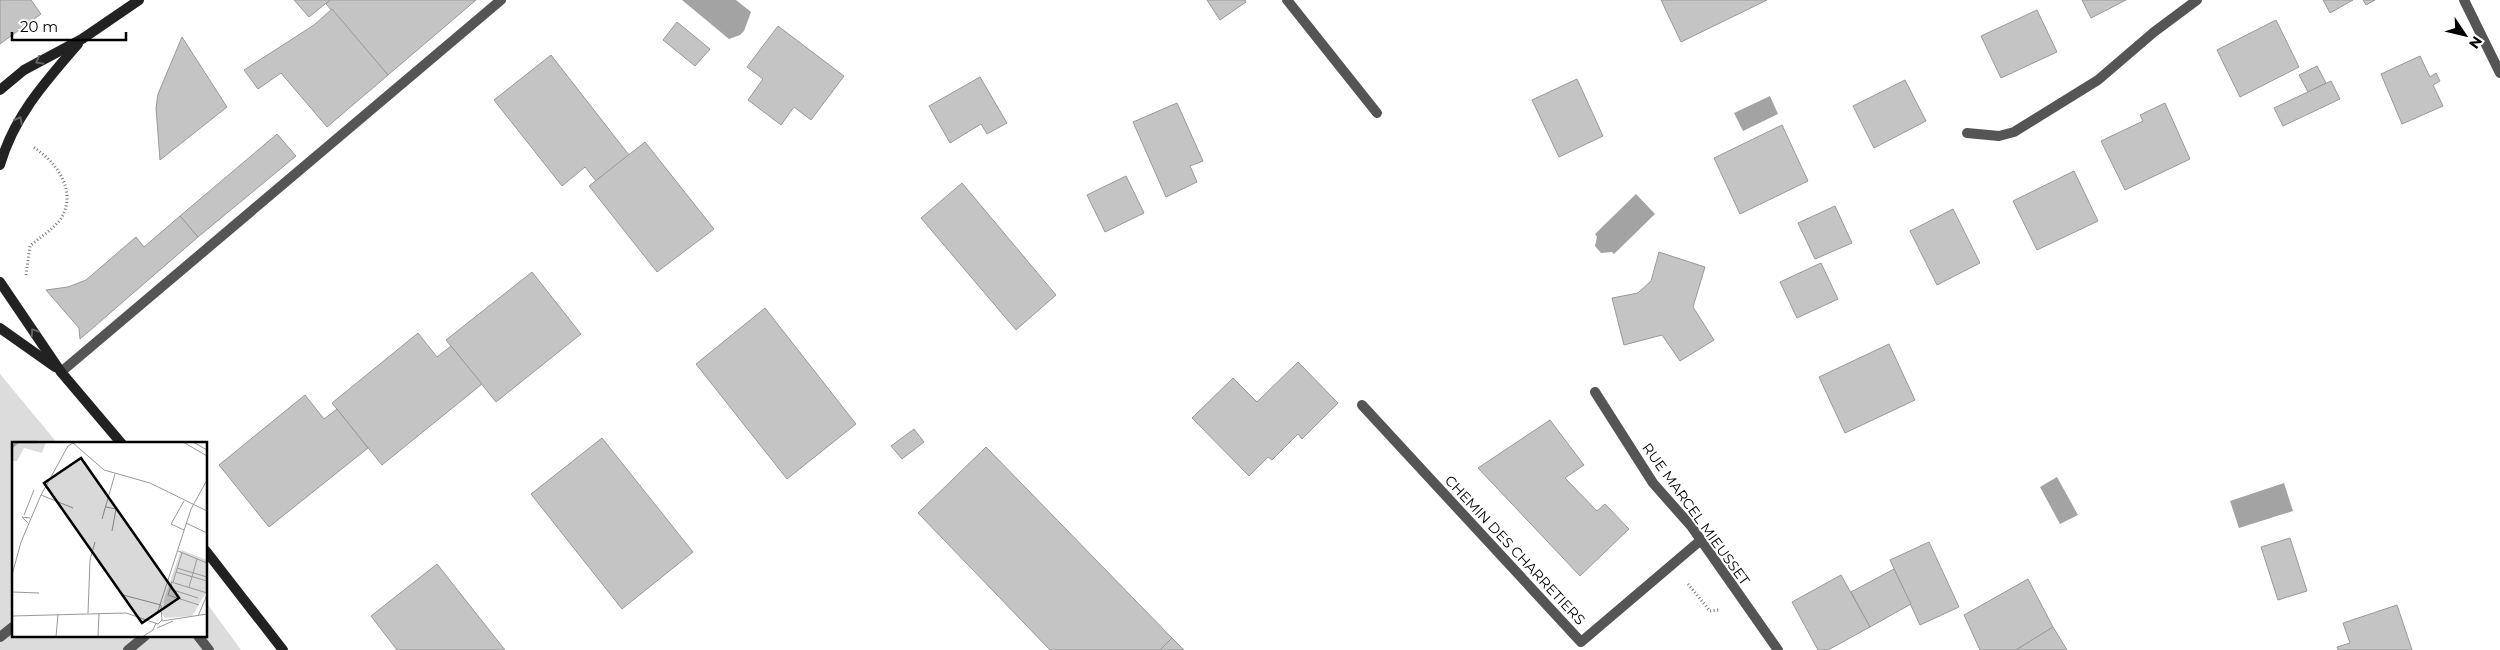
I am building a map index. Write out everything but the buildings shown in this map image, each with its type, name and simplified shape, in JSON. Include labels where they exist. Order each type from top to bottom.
[{"type":"street","points":[[0,90],[37,62],[82,40],[139,0]]},
{"type":"street","points":[[62,372],[501,0]]},
{"type":"street","points":[[1287,0],[1378,113]]},
{"type":"street","points":[[1966,133],[2000,136],[2014,132],[2098,80],[2154,32],[2197,0]]},
{"type":"street","points":[[2464,0],[2500,72]]},
{"type":"street","points":[[0,165],[13,130],[37,91],[82,40]]},
{"type":"street","points":[[0,282],[62,372],[120,442]]},
{"type":"street","points":[[0,328],[62,372]]},
{"type":"street","name":"RUE MARCEL MIEUSSET","points":[[1595,392],[1653,483],[1691,526],[1778,650]]},
{"type":"street","name":"CHEMIN DES CHARRETIERS","points":[[1362,405],[1581,642],[1701,540]]},
{"type":"street","points":[[208,554],[283,650]]},
{"type":"street","points":[[0,637],[12,628]]},
{"type":"street","points":[[128,650],[143,638]]},
{"type":"street","points":[[200,638],[209,650]]},
{"type":"path","points":[[12,300],[25,285],[30,246],[58,222],[64,213],[66,202],[63,180],[58,168],[49,158],[24,141],[13,130]]},
{"type":"shaded area","points":[[682,0],[736,0],[751,12],[744,31],[740,35],[729,39]]},
{"type":"shaded area","points":[[1770,96],[1778,114],[1743,131],[1734,113]]},
{"type":"shaded area","points":[[1636,194],[1655,214],[1614,254],[1612,252],[1601,253],[1595,246],[1597,237],[1595,234]]},
{"type":"shaded area","points":[[0,374],[56,442],[12,442],[12,638],[208,638],[208,605],[241,650],[0,650]]},
{"type":"shaded area","points":[[2057,477],[2078,515],[2060,524],[2040,487]]},
{"type":"shaded area","points":[[2284,483],[2293,511],[2239,528],[2230,501]]}]
